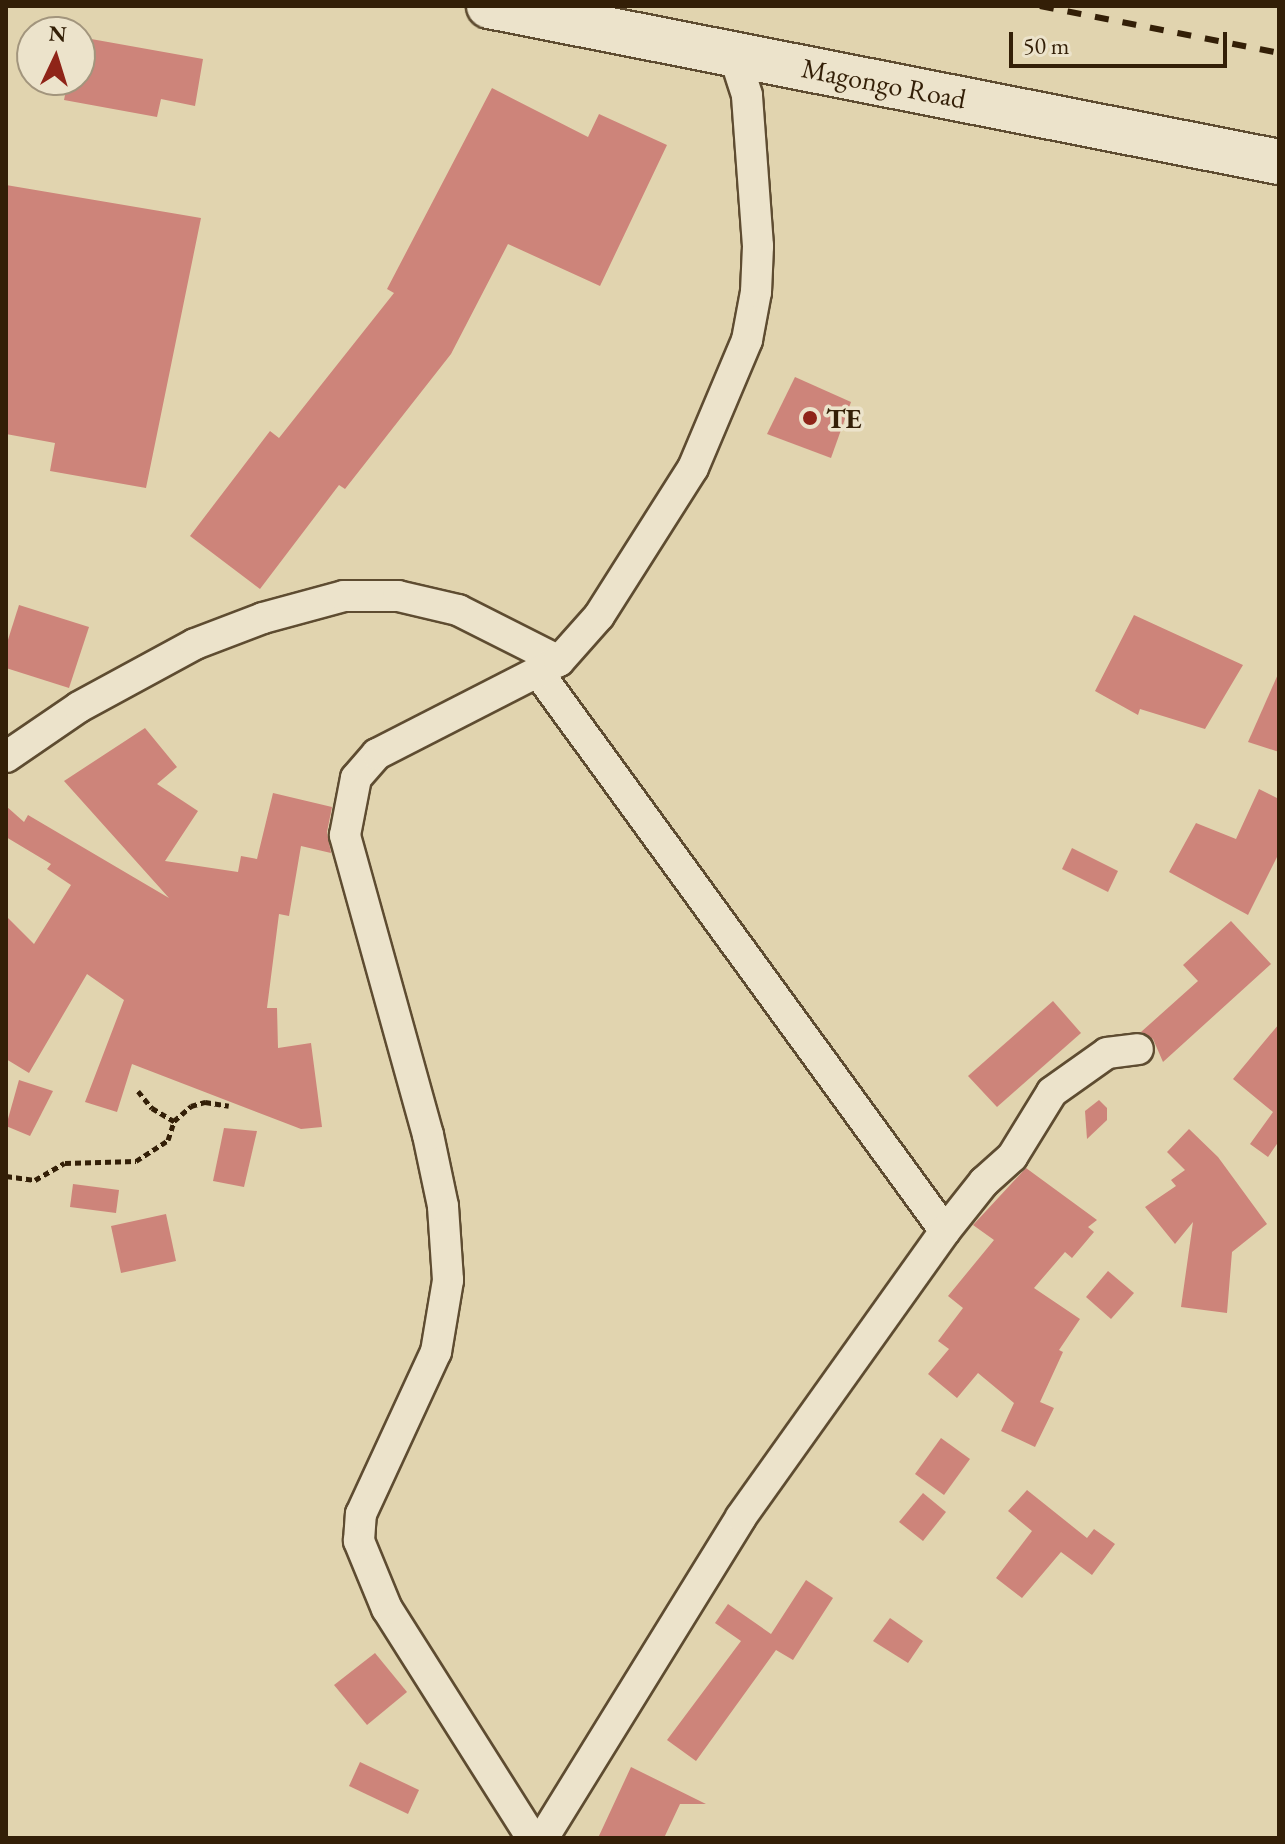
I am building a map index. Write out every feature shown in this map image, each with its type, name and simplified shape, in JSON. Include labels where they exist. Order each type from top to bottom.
[{"type":"street","name":"Magongo Road","points":[[489,6],[1279,162]]},
{"type":"street","points":[[532,1838],[387,1609],[359,1541],[361,1514],[436,1352],[448,1280],[443,1206],[428,1135],[345,835],[356,778],[377,754],[548,667],[599,616],[679,491],[747,340],[758,246],[747,95],[733,52]]},
{"type":"street","points":[[6,757],[79,707],[195,644],[263,618],[344,596],[398,596],[458,610],[548,667],[945,1231]]},
{"type":"street","points":[[543,1838],[741,1517],[945,1231],[984,1182],[1012,1157],[1061,1085],[1107,1053],[1138,1049]]},
{"type":"path","points":[[138,1091],[152,1108],[174,1121]]},
{"type":"path","points":[[6,1176],[35,1180],[65,1163],[136,1161],[168,1140],[174,1121],[197,1102],[229,1106]]},
{"type":"building","points":[[96,40],[203,59],[195,106],[161,99],[157,117],[64,100],[65,96],[96,96]]},
{"type":"building","points":[[492,88],[588,137],[599,114],[667,145],[600,286],[508,244],[451,354],[345,489],[339,485],[260,589],[190,536],[270,431],[279,438],[394,293],[387,289]]},
{"type":"building","points":[[6,185],[201,218],[146,488],[50,471],[55,443],[6,434]]},
{"type":"building","name":"TE","points":[[795,377],[851,402],[831,458],[767,434]]},
{"type":"building","points":[[19,605],[89,627],[69,688],[6,668],[6,646]]},
{"type":"building","points":[[1134,615],[1243,665],[1205,729],[1140,709],[1138,715],[1095,691]]},
{"type":"building","points":[[1279,672],[1279,752],[1248,742]]},
{"type":"building","points":[[145,728],[177,767],[157,784],[198,811],[165,861],[238,872],[241,856],[257,859],[273,793],[332,807],[327,832],[331,853],[301,846],[289,916],[279,914],[267,1008],[277,1008],[278,1048],[311,1043],[322,1127],[301,1129],[132,1064],[117,1112],[85,1102],[124,1000],[87,974],[29,1073],[6,1059],[6,916],[34,944],[71,885],[47,869],[51,864],[6,837],[6,806],[24,822],[28,815],[169,898],[64,781]]},
{"type":"building","points":[[1259,789],[1279,799],[1279,853],[1248,915],[1169,872],[1196,823],[1236,839]]},
{"type":"building","points":[[1072,848],[1118,871],[1108,892],[1062,869]]},
{"type":"building","points":[[1231,921],[1271,964],[1163,1062],[1153,1039],[1141,1032],[1198,981],[1183,965]]},
{"type":"building","points":[[1053,1001],[1081,1033],[997,1107],[968,1076]]},
{"type":"building","points":[[1279,1024],[1279,1141],[1268,1157],[1250,1144],[1273,1112],[1233,1079]]},
{"type":"building","points":[[19,1080],[53,1091],[30,1136],[6,1126]]},
{"type":"building","points":[[1099,1100],[1107,1108],[1107,1120],[1087,1139],[1085,1111]]},
{"type":"building","points":[[224,1128],[257,1131],[244,1187],[213,1181]]},
{"type":"building","points":[[1189,1129],[1218,1157],[1267,1224],[1232,1252],[1227,1313],[1181,1307],[1193,1222],[1175,1244],[1145,1207],[1176,1186],[1171,1180],[1185,1170],[1167,1152]]},
{"type":"building","points":[[1026,1168],[1097,1220],[1088,1227],[1094,1232],[1072,1258],[1065,1252],[1034,1288],[1080,1319],[1059,1350],[1063,1352],[1040,1402],[1054,1408],[1035,1447],[1001,1431],[1014,1403],[978,1373],[957,1398],[928,1374],[949,1349],[938,1341],[963,1308],[948,1296],[994,1240],[973,1225]]},
{"type":"building","points":[[73,1184],[119,1190],[116,1213],[70,1207]]},
{"type":"building","points":[[166,1214],[176,1261],[121,1273],[111,1226]]},
{"type":"building","points":[[1108,1271],[1134,1293],[1111,1319],[1086,1297]]},
{"type":"building","points":[[941,1438],[970,1459],[944,1495],[915,1474]]},
{"type":"building","points":[[1027,1490],[1087,1538],[1094,1529],[1115,1544],[1092,1575],[1061,1552],[1022,1598],[996,1578],[1032,1531],[1008,1511]]},
{"type":"building","points":[[923,1493],[946,1512],[923,1541],[899,1522]]},
{"type":"building","points":[[806,1580],[833,1598],[793,1660],[776,1650],[696,1761],[667,1740],[741,1641],[715,1623],[728,1604],[771,1634]]},
{"type":"building","points":[[890,1618],[923,1641],[908,1663],[873,1641]]},
{"type":"building","points":[[375,1653],[407,1692],[367,1725],[334,1685]]},
{"type":"building","points":[[360,1762],[419,1790],[408,1814],[349,1786]]},
{"type":"building","points":[[631,1767],[706,1804],[680,1804],[664,1838],[598,1838]]},
{"type":"railway","points":[[1040,6],[1279,53]]},
{"type":"place","name":"TE","points":[[810,418]]}]
